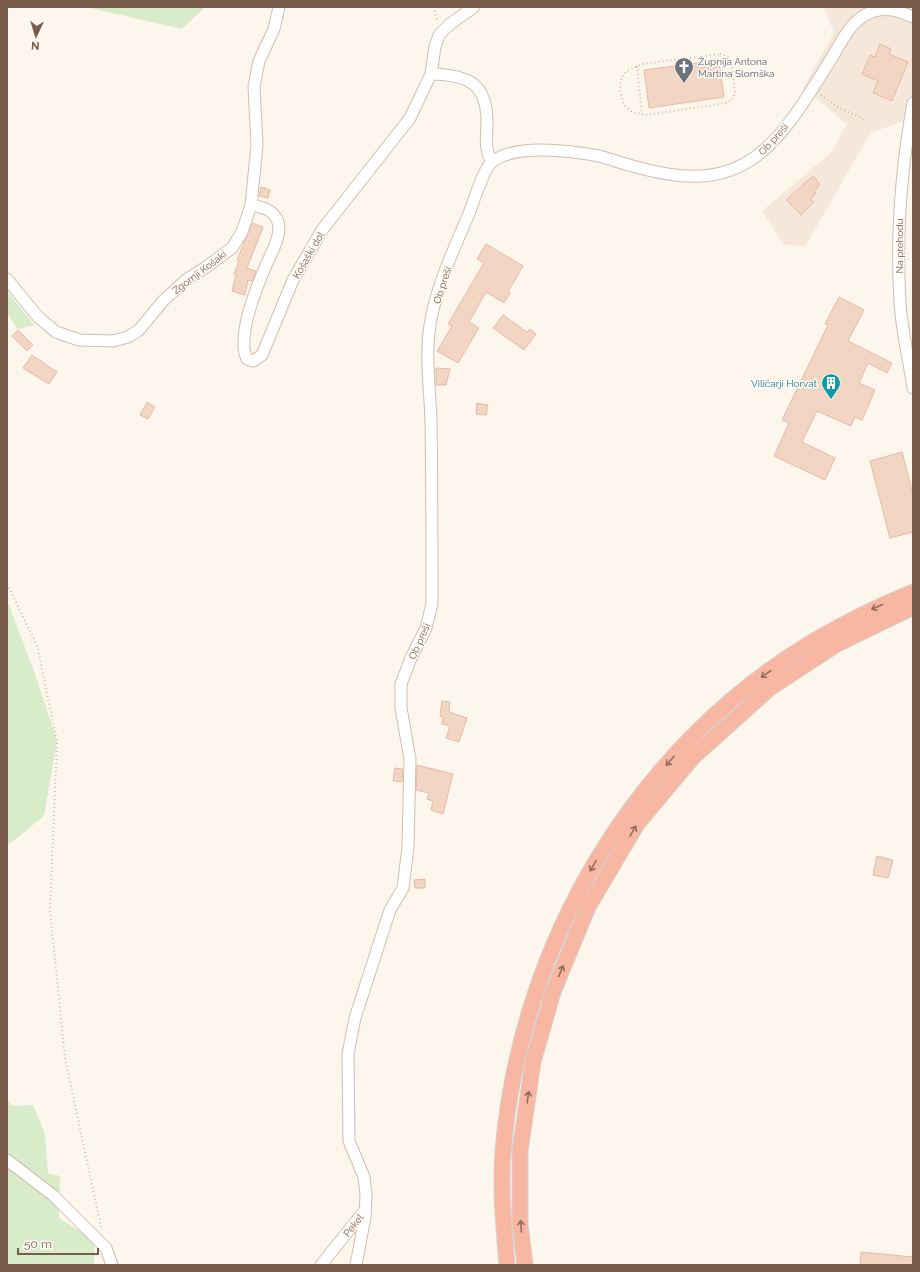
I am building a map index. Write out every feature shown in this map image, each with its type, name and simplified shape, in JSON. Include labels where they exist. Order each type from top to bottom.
[{"type":"highway","points":[[507,1265],[504,1224],[503,1151],[514,1076],[525,1027],[537,986],[550,952],[574,899],[606,844],[642,794],[678,751],[721,710],[762,676],[814,641],[872,610],[913,592]]},
{"type":"highway","points":[[525,1265],[520,1223],[520,1152],[533,1062],[558,978],[588,907],[618,856],[637,824],[693,757],[770,688],[837,644],[913,607]]},
{"type":"street","name":"Zgornji Košaki","points":[[7,279],[38,317],[56,332],[79,340],[96,342],[113,341],[128,337],[139,330],[163,301],[186,280],[232,248],[242,232],[251,205],[256,145],[254,87],[259,61],[274,29],[279,7]]},
{"type":"street","name":"Košaški dol","points":[[251,205],[262,207],[272,212],[278,223],[276,241],[260,280],[245,335],[244,352],[247,359],[253,361],[262,355],[293,280],[322,230],[410,118],[431,74],[435,47],[440,35],[450,24],[474,7]]},
{"type":"street","name":"Ob preši","points":[[365,1210],[366,1195],[364,1177],[350,1141],[348,1054],[355,1018],[390,910],[403,888],[408,847],[410,758],[402,716],[401,684],[411,658],[426,628],[432,604],[431,418],[428,377],[430,328],[441,284],[480,184],[492,162],[507,155],[528,151],[552,150],[600,156],[674,176],[695,178],[714,176],[733,170],[756,157],[777,138],[850,30],[866,14],[883,9],[894,9],[913,17]]},
{"type":"street","points":[[431,74],[458,75],[469,80],[478,90],[484,99],[486,112],[486,153],[492,162]]},
{"type":"street","name":"Na prehodu","points":[[913,103],[899,211],[898,260],[900,305],[913,388]]},
{"type":"street","points":[[7,1160],[54,1196],[106,1248],[112,1265]]},
{"type":"street","name":"Pekel","points":[[321,1265],[365,1210]]},
{"type":"street","name":"Pekel","points":[[356,1265],[365,1210]]},
{"type":"path","points":[[720,54],[727,56],[731,61],[735,93],[732,100],[647,115],[642,114],[632,112],[624,105],[620,91],[622,78],[627,71],[642,64],[720,54]]},
{"type":"path","points":[[638,66],[642,114]]},
{"type":"path","points":[[812,88],[836,106],[863,118]]},
{"type":"path","points":[[7,584],[37,645],[58,741],[51,918],[65,1058],[106,1248]]},
{"type":"shaded area","points":[[824,7],[913,7],[913,118],[870,133],[805,247],[783,244],[762,211],[832,152],[847,124],[803,88],[834,33]]},
{"type":"green space","points":[[86,7],[205,7],[182,29]]},
{"type":"green space","points":[[7,291],[34,325],[17,329],[7,312]]},
{"type":"green space","points":[[7,600],[35,674],[57,741],[44,816],[7,846]]},
{"type":"green space","points":[[7,1100],[12,1106],[33,1105],[45,1134],[48,1173],[60,1176],[59,1218],[95,1241],[94,1265],[7,1265]]},
{"type":"building","points":[[880,44],[891,49],[889,54],[908,62],[892,101],[873,93],[878,81],[862,74],[870,55],[875,57]]},
{"type":"building","name":"Župnija Antona Martina Slomška","points":[[719,60],[724,97],[649,108],[644,70]]},
{"type":"building","points":[[813,176],[820,184],[814,192],[816,193],[810,199],[814,202],[801,215],[786,200]]},
{"type":"building","points":[[261,187],[270,190],[268,198],[259,196]]},
{"type":"building","points":[[252,223],[263,227],[247,268],[256,271],[252,281],[248,280],[245,295],[232,291],[236,275],[234,274],[239,261],[237,260]]},
{"type":"building","points":[[486,244],[523,266],[508,292],[510,293],[504,303],[486,292],[469,322],[479,328],[458,363],[437,351],[452,326],[448,324],[484,263],[477,259]]},
{"type":"building","name":"Viličarji Horvat","points":[[839,297],[864,310],[848,341],[892,363],[887,373],[868,363],[859,383],[875,390],[862,420],[855,417],[851,426],[817,411],[802,442],[835,458],[825,480],[774,456],[789,423],[782,420],[828,325],[825,324]]},
{"type":"building","points":[[503,315],[527,332],[530,329],[536,334],[524,350],[493,328]]},
{"type":"building","points":[[18,330],[33,345],[27,351],[12,336]]},
{"type":"building","points":[[32,355],[57,372],[49,384],[23,368]]},
{"type":"building","points":[[436,368],[450,369],[446,385],[436,385]]},
{"type":"building","points":[[147,402],[155,407],[148,419],[140,415]]},
{"type":"building","points":[[477,403],[488,405],[486,415],[476,414]]},
{"type":"building","points":[[902,452],[913,494],[913,532],[890,538],[870,461]]},
{"type":"building","points":[[442,701],[450,702],[449,712],[467,718],[459,742],[446,738],[450,726],[442,724],[443,717],[440,716]]},
{"type":"building","points":[[417,765],[453,774],[443,814],[431,810],[433,801],[427,799],[429,793],[416,790]]},
{"type":"building","points":[[395,768],[403,769],[402,782],[393,781]]},
{"type":"building","points":[[877,856],[893,860],[888,878],[873,875]]},
{"type":"building","points":[[425,879],[425,888],[415,888],[414,880]]},
{"type":"building","points":[[861,1252],[913,1257],[913,1265],[860,1265]]},
{"type":"place","name":"Župnija Antona Martina Slomška","points":[[684,84]]},
{"type":"place","name":"Viličarji Horvat","points":[[831,400]]}]
